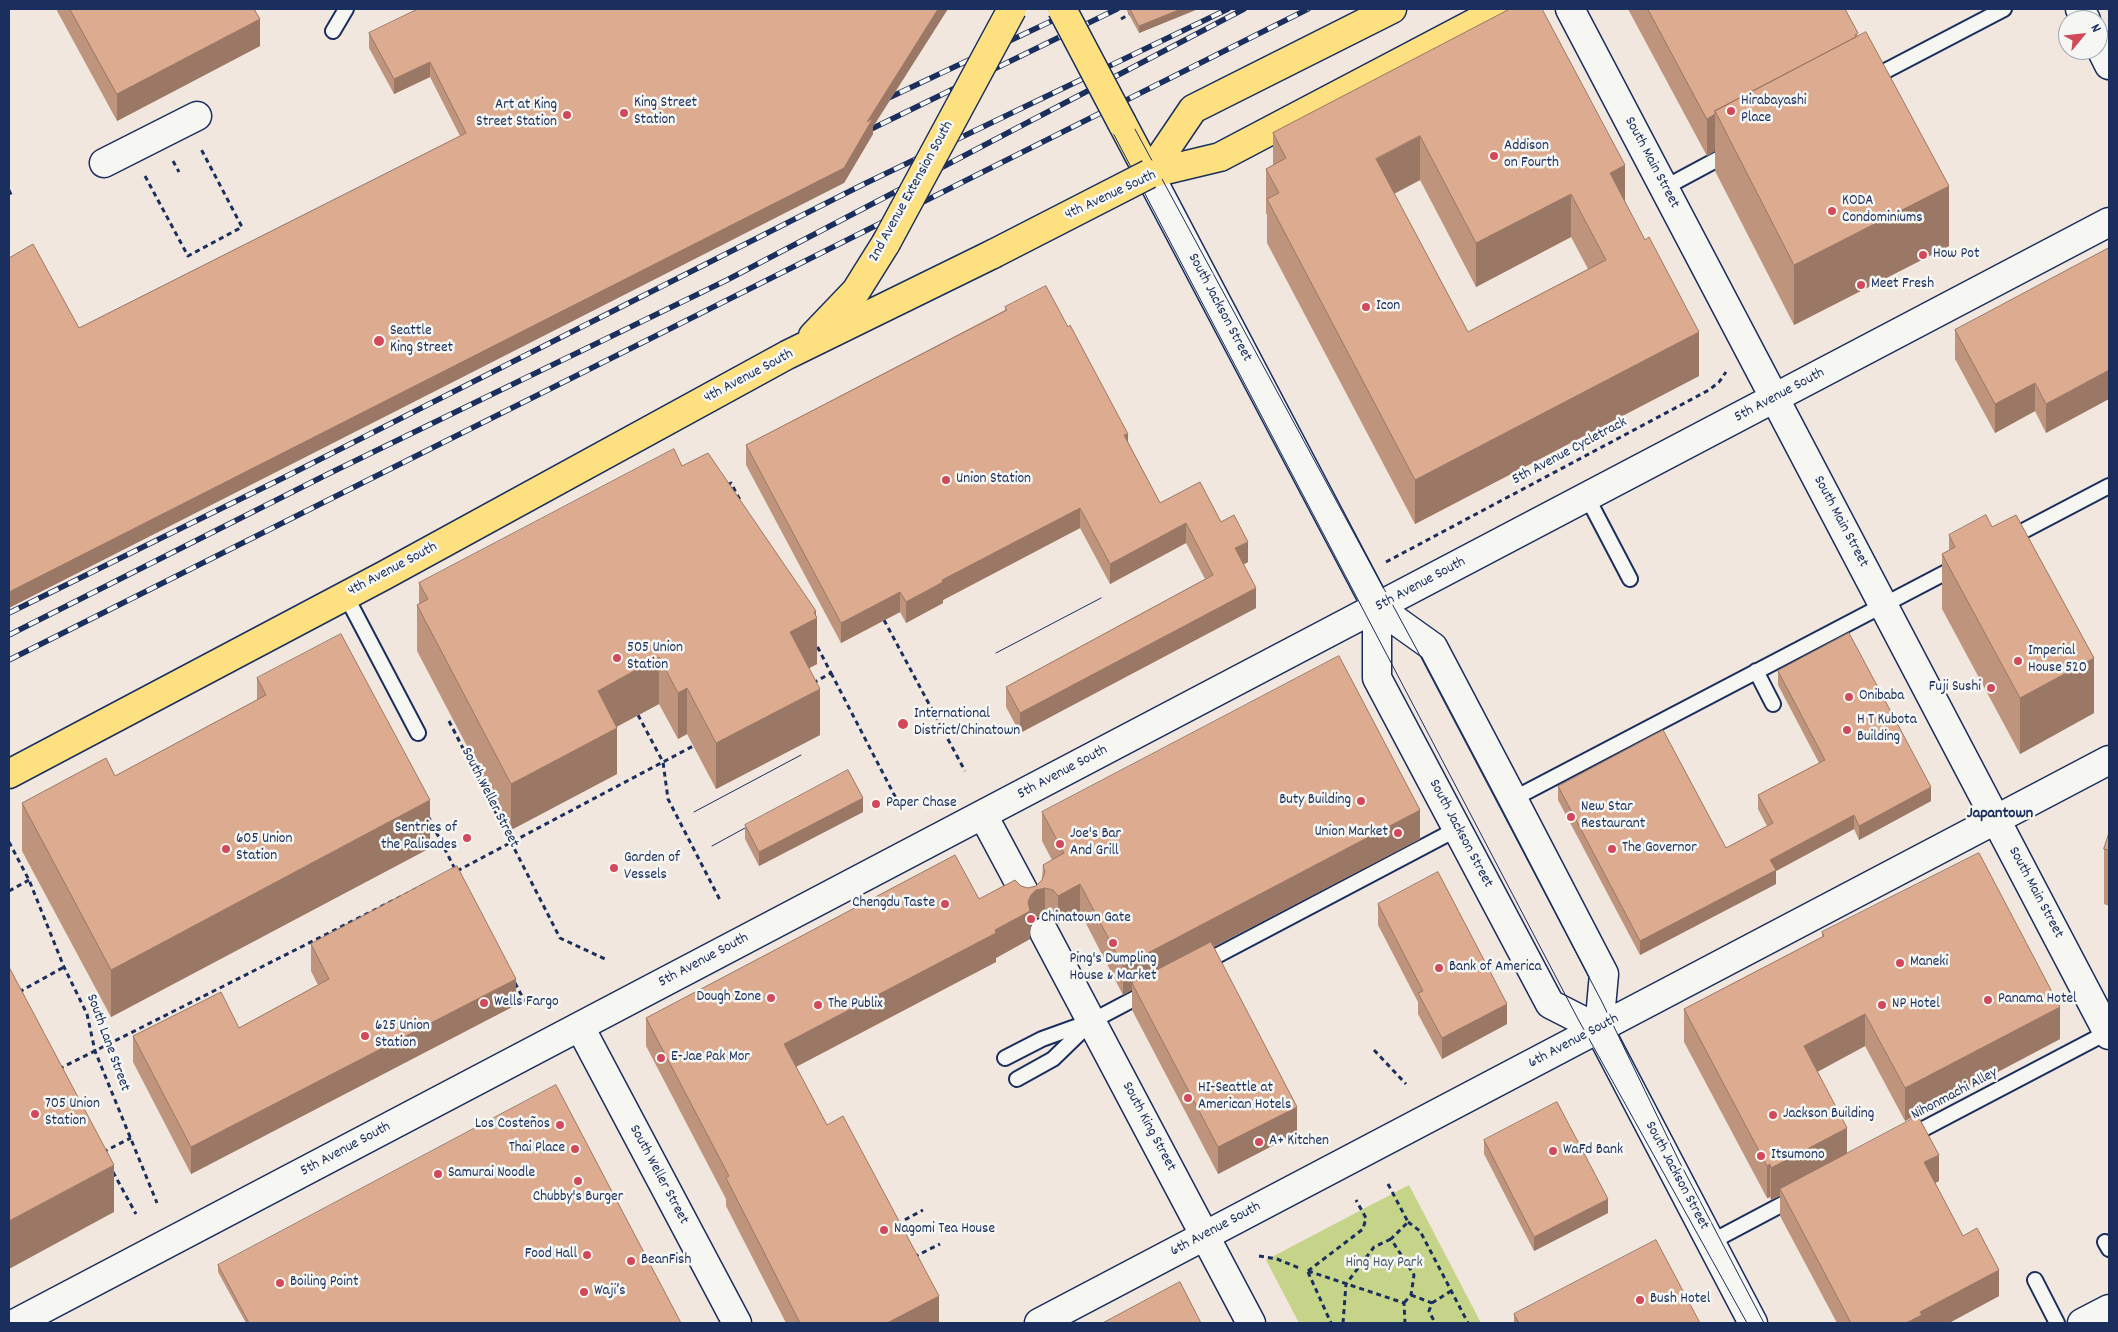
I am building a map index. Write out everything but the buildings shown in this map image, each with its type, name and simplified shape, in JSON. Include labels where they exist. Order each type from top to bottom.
[{"type":"main road","name":"2nd Avenue Extension South","points":[[787,355],[813,336],[835,315],[869,271],[1012,9]]},
{"type":"main road","name":"South Jackson Street","points":[[1062,9],[1377,608],[1433,647],[1513,799],[1604,974],[1599,1029],[1753,1323]]},
{"type":"main road","points":[[1149,174],[1193,110],[1392,9]]},
{"type":"main road","name":"4th Avenue South","points":[[9,774],[346,596],[787,355],[885,309],[1149,174],[1220,157],[1502,9]]},
{"type":"main road","name":"South Main Street","points":[[1570,9],[2109,1034]]},
{"type":"main road","points":[[104,163],[197,116]]},
{"type":"main road","name":"5th Avenue South","points":[[16,1323],[2109,222]]},
{"type":"main road","name":"South Jackson Street","points":[[1377,608],[1377,678],[1550,1004],[1599,1029]]},
{"type":"main road","name":"6th Avenue South","points":[[1039,1323],[2109,760]]},
{"type":"main road","points":[[984,815],[1029,901]]},
{"type":"main road","name":"South King Street","points":[[1044,932],[1251,1323]]},
{"type":"main road","name":"South Weller Street","points":[[580,1027],[736,1323]]},
{"type":"main road","points":[[2082,1323],[2109,1309]]},
{"type":"lane","points":[[333,31],[346,9]]},
{"type":"lane","points":[[1857,86],[2004,9]]},
{"type":"lane","points":[[1664,188],[1745,145]]},
{"type":"lane","points":[[1993,547],[2109,486]]},
{"type":"lane","points":[[1587,497],[1630,579]]},
{"type":"lane","points":[[1513,799],[1967,561]]},
{"type":"lane","points":[[346,596],[418,733]]},
{"type":"lane","points":[[1756,672],[1773,704]]},
{"type":"lane","points":[[1192,968],[1457,829]]},
{"type":"lane","points":[[1006,1058],[1042,1039],[1092,1021],[1165,982]]},
{"type":"lane","points":[[1017,1079],[1053,1059],[1092,1021]]},
{"type":"lane","name":"Nihonmachi Alley","points":[[1892,1146],[2109,1034]]},
{"type":"lane","points":[[1710,1242],[1805,1192]]},
{"type":"lane","points":[[2034,1280],[2057,1323]]},
{"type":"path","points":[[1121,19],[1135,11]]},
{"type":"path","points":[[144,174],[188,256],[242,227],[199,145]]},
{"type":"path","points":[[9,190],[12,197]]},
{"type":"path","name":"5th Avenue Cycletrack","points":[[1413,547],[1709,390],[1719,382],[1728,367]]},
{"type":"path","points":[[723,487],[731,483],[745,509]]},
{"type":"path","points":[[884,620],[965,771]]},
{"type":"path","points":[[813,638],[900,806]]},
{"type":"path","points":[[806,687],[831,673]]},
{"type":"path","points":[[638,715],[663,762],[668,799],[720,900]]},
{"type":"path","name":"South Weller Street","points":[[449,721],[560,938],[605,960]]},
{"type":"path","points":[[452,873],[702,741]]},
{"type":"path","points":[[424,808],[461,880]]},
{"type":"path","name":"South Lane Street","points":[[9,842],[29,880],[64,967],[87,1014],[96,1051],[157,1203]]},
{"type":"path","points":[[9,891],[29,880]]},
{"type":"path","points":[[57,1070],[432,881]]},
{"type":"path","points":[[12,987],[16,994],[64,967]]},
{"type":"path","points":[[511,976],[524,1002]]},
{"type":"path","points":[[1374,1050],[1406,1084]]},
{"type":"path","points":[[53,1061],[62,1078]]},
{"type":"path","points":[[103,1153],[131,1138]]},
{"type":"path","points":[[98,1144],[107,1162]]},
{"type":"path","points":[[112,1170],[136,1214]]},
{"type":"path","points":[[1388,1184],[1408,1222],[1420,1231],[1468,1323]]},
{"type":"path","points":[[1308,1271],[1363,1229],[1366,1218],[1356,1200]]},
{"type":"path","points":[[892,1227],[923,1210]]},
{"type":"path","points":[[1344,1323],[1346,1284],[1374,1247],[1391,1239],[1408,1222]]},
{"type":"path","points":[[1391,1239],[1414,1275],[1410,1296],[1404,1303],[1405,1323]]},
{"type":"path","points":[[910,1260],[940,1244]]},
{"type":"path","points":[[1259,1256],[1277,1259],[1300,1268]]},
{"type":"path","points":[[1308,1271],[1404,1303]]},
{"type":"path","points":[[1308,1271],[1331,1323]]},
{"type":"path","points":[[1435,1323],[1429,1311],[1432,1303],[1451,1291]]},
{"type":"path","points":[[1410,1296],[1432,1303]]},
{"type":"green space","name":"Hing Hay Park","points":[[1409,1185],[1481,1323],[1299,1323],[1266,1260]]},
{"type":"tram line","points":[[1048,9],[1578,1019],[1747,1323]]},
{"type":"tram line","points":[[1072,9],[1130,120],[1416,648],[1602,1002],[1679,1161],[1764,1323]]},
{"type":"tram line","points":[[996,653],[1101,598]]},
{"type":"tram line","points":[[694,812],[801,755]]},
{"type":"tram line","points":[[712,846],[756,822]]},
{"type":"railway","points":[[880,102],[1077,9]]},
{"type":"railway","points":[[861,134],[1117,9]]},
{"type":"railway","points":[[9,613],[283,478],[864,184],[1228,9]]},
{"type":"railway","points":[[9,635],[326,475],[727,280],[1244,9]]},
{"type":"railway","points":[[9,660],[1308,9]]},
{"type":"place","name":"Hirabayashi Place","points":[[1731,111]]},
{"type":"place","name":"King Street Station","points":[[624,113]]},
{"type":"place","name":"Art at King Street Station","points":[[567,115]]},
{"type":"place","name":"Addison on Fourth","points":[[1494,156]]},
{"type":"place","name":"KODA Condominiums","points":[[1832,211]]},
{"type":"place","name":"How Pot","points":[[1923,255]]},
{"type":"place","name":"Meet Fresh","points":[[1861,285]]},
{"type":"place","name":"Icon","points":[[1366,307]]},
{"type":"place","name":"Seattle King Street","points":[[379,341]]},
{"type":"place","name":"Union Station","points":[[946,480]]},
{"type":"place","name":"505 Union Station","points":[[617,658]]},
{"type":"place","name":"Imperial House 520","points":[[2018,661]]},
{"type":"place","name":"Fuji Sushi","points":[[1991,688]]},
{"type":"place","name":"Onibaba","points":[[1849,697]]},
{"type":"place","name":"International District/Chinatown","points":[[903,724]]},
{"type":"place","name":"H T Kubota Building","points":[[1847,730]]},
{"type":"place","name":"Buty Building","points":[[1361,801]]},
{"type":"place","name":"Paper Chase","points":[[876,804]]},
{"type":"place","name":"New Star Restaurant","points":[[1571,817]]},
{"type":"place","name":"Union Market","points":[[1398,833]]},
{"type":"place","name":"Sentries of the Palisades","points":[[467,838]]},
{"type":"place","name":"Joe's Bar And Grill","points":[[1060,844]]},
{"type":"place","name":"605 Union Station","points":[[226,849]]},
{"type":"place","name":"The Governor","points":[[1612,849]]},
{"type":"place","name":"Garden of Vessels","points":[[614,868]]},
{"type":"place","name":"Chengdu Taste","points":[[945,904]]},
{"type":"place","name":"Chinatown Gate","points":[[1031,919]]},
{"type":"place","name":"Ping's Dumpling House & Market","points":[[1113,943]]},
{"type":"place","name":"Maneki","points":[[1900,963]]},
{"type":"place","name":"Bank of America","points":[[1439,968]]},
{"type":"place","name":"Dough Zone","points":[[771,998]]},
{"type":"place","name":"Panama Hotel","points":[[1988,1000]]},
{"type":"place","name":"Wells Fargo","points":[[484,1003]]},
{"type":"place","name":"The Publix","points":[[818,1005]]},
{"type":"place","name":"NP Hotel","points":[[1882,1005]]},
{"type":"place","name":"625 Union Station","points":[[365,1036]]},
{"type":"place","name":"E-Jae Pak Mor","points":[[661,1058]]},
{"type":"place","name":"HI-Seattle at American Hotels","points":[[1188,1098]]},
{"type":"place","name":"705 Union Station","points":[[35,1114]]},
{"type":"place","name":"Jackson Building","points":[[1773,1115]]},
{"type":"place","name":"Los Costeños","points":[[560,1125]]},
{"type":"place","name":"A+ Kitchen","points":[[1259,1142]]},
{"type":"place","name":"Thai Place","points":[[575,1149]]},
{"type":"place","name":"WaFd Bank","points":[[1553,1151]]},
{"type":"place","name":"Itsumono","points":[[1761,1156]]},
{"type":"place","name":"Samurai Noodle","points":[[438,1174]]},
{"type":"place","name":"Chubby's Burger","points":[[578,1181]]},
{"type":"place","name":"Nagomi Tea House","points":[[884,1230]]},
{"type":"place","name":"Food Hall","points":[[587,1255]]},
{"type":"place","name":"BeanFish","points":[[631,1261]]},
{"type":"place","name":"Boiling Point","points":[[280,1283]]},
{"type":"place","name":"Waji’s","points":[[584,1292]]},
{"type":"place","name":"Bush Hotel","points":[[1640,1300]]},
{"type":"district","name":"Japantown","points":[[2000,815]]}]
